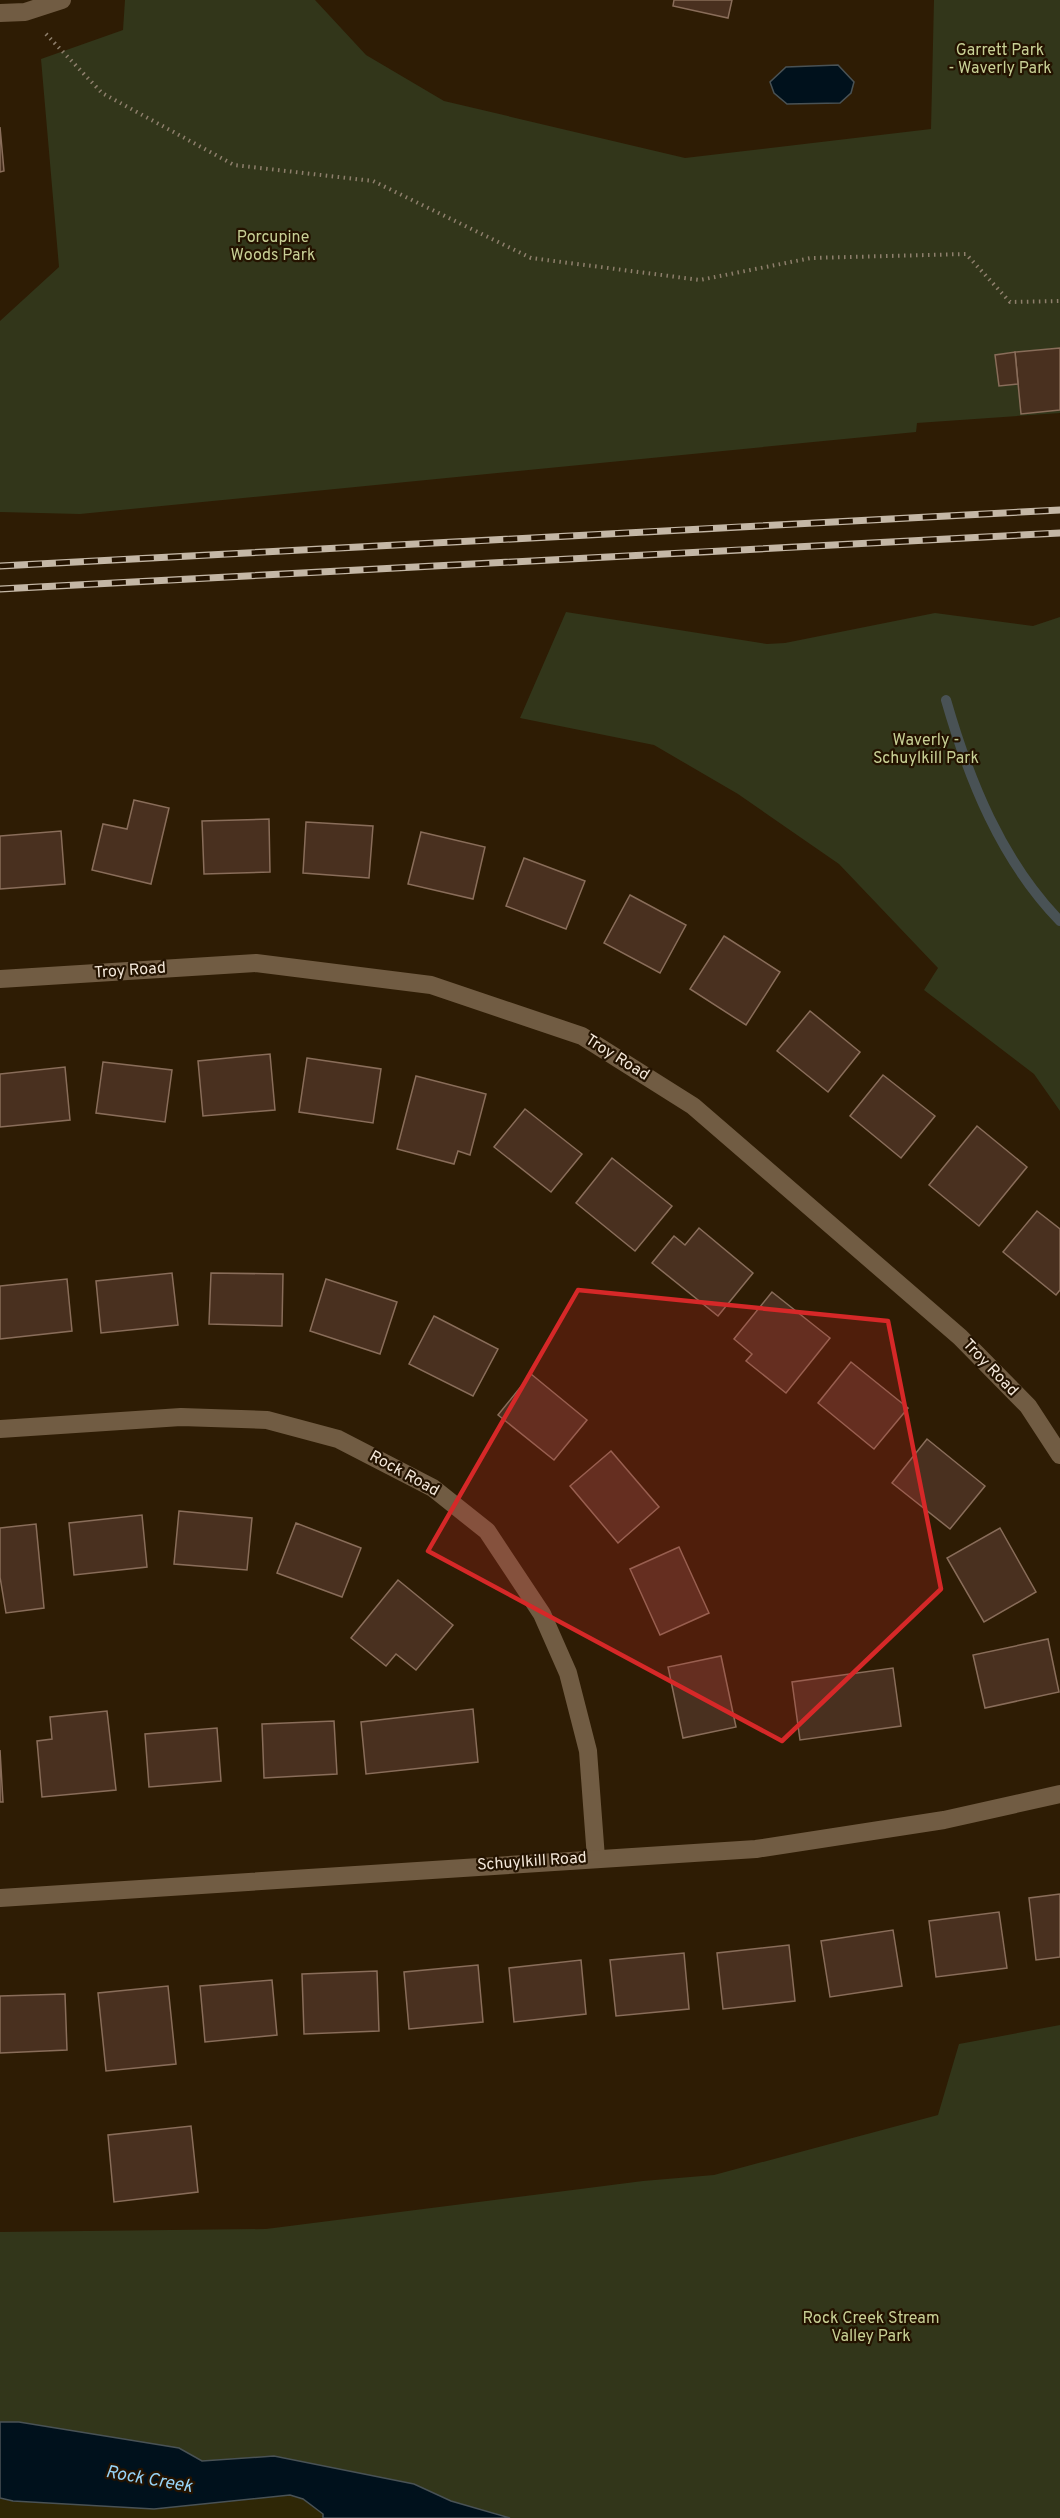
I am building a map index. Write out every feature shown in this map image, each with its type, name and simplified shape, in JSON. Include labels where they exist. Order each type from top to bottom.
[{"type":"street","points":[[0,13],[25,12],[62,0]]},
{"type":"street","name":"Troy Road","points":[[0,979],[256,963],[431,985],[582,1036],[693,1106],[960,1336],[1028,1406],[1060,1455]]},
{"type":"street","name":"Rock Road","points":[[0,1429],[182,1417],[267,1420],[338,1439],[433,1488],[487,1531],[542,1614],[551,1633],[568,1673],[588,1751],[596,1858]]},
{"type":"street","name":"Schuylkill Road","points":[[0,1898],[756,1849],[944,1820],[1060,1794]]},
{"type":"path","points":[[25,12],[102,93],[234,165],[373,181],[531,258],[700,280],[811,258],[966,254],[1010,302],[1060,302]]},
{"type":"highlighted area","points":[[578,1290],[888,1321],[941,1589],[782,1741],[428,1551]]},
{"type":"green space","name":"Porcupine Woods Park","points":[[125,0],[315,0],[366,55],[444,101],[685,158],[931,129],[934,0],[1060,0],[1060,413],[917,423],[916,432],[80,514],[0,512],[0,321],[59,267],[41,59],[123,30]]},
{"type":"green space","name":"Waverly - Schuylkill Park","points":[[566,612],[767,644],[785,643],[935,613],[1033,626],[1060,617],[1060,1111],[1034,1074],[924,990],[938,968],[839,864],[738,794],[654,745],[520,718]]},
{"type":"green space","name":"Rock Creek Stream Valley Park","points":[[1060,2025],[1060,2518],[0,2518],[0,2232],[266,2229],[643,2181],[714,2175],[938,2115],[959,2044]]},
{"type":"sand","points":[[290,2495],[303,2499],[323,2514],[323,2518],[0,2518],[0,2498],[13,2501],[154,2509]]},
{"type":"water","points":[[838,65],[854,82],[851,93],[840,103],[787,104],[774,93],[770,82],[786,67]]},
{"type":"water","name":"Rock Creek","points":[[0,2422],[19,2422],[179,2448],[202,2461],[274,2456],[414,2484],[451,2501],[510,2518],[323,2518],[323,2514],[303,2499],[290,2495],[154,2509],[13,2501],[0,2498]]},
{"type":"building","points":[[674,0],[732,0],[728,18],[673,6]]},
{"type":"building","points":[[0,127],[4,171],[0,172]]},
{"type":"building","points":[[1060,348],[1060,410],[1021,414],[1015,352]]},
{"type":"building","points":[[1015,352],[1018,384],[999,386],[995,355]]},
{"type":"building","points":[[134,800],[169,808],[151,884],[92,870],[103,824],[127,829]]},
{"type":"building","points":[[269,819],[270,872],[204,874],[202,821]]},
{"type":"building","points":[[306,822],[373,826],[369,878],[303,873]]},
{"type":"building","points":[[61,831],[65,884],[0,889],[0,836]]},
{"type":"building","points":[[421,832],[485,847],[473,899],[408,884]]},
{"type":"building","points":[[524,858],[585,881],[566,929],[506,906]]},
{"type":"building","points":[[630,895],[686,925],[660,973],[604,943]]},
{"type":"building","points":[[724,936],[780,972],[746,1025],[690,989]]},
{"type":"building","points":[[810,1011],[860,1052],[828,1092],[777,1051]]},
{"type":"building","points":[[270,1054],[275,1110],[203,1116],[198,1061]]},
{"type":"building","points":[[307,1058],[381,1069],[373,1123],[299,1112]]},
{"type":"building","points":[[103,1062],[172,1070],[165,1122],[96,1113]]},
{"type":"building","points":[[65,1067],[70,1120],[0,1127],[0,1074]]},
{"type":"building","points":[[883,1075],[935,1116],[901,1158],[850,1116]]},
{"type":"building","points":[[416,1076],[486,1094],[470,1155],[458,1151],[454,1164],[397,1149]]},
{"type":"building","points":[[525,1109],[582,1154],[551,1192],[494,1147]]},
{"type":"building","points":[[977,1126],[1027,1167],[979,1226],[929,1185]]},
{"type":"building","points":[[612,1158],[672,1206],[635,1251],[576,1203]]},
{"type":"building","points":[[1037,1211],[1060,1229],[1060,1290],[1056,1295],[1003,1252]]},
{"type":"building","points":[[699,1228],[753,1273],[718,1316],[652,1263],[674,1236],[685,1245]]},
{"type":"building","points":[[172,1273],[178,1325],[101,1333],[96,1281]]},
{"type":"building","points":[[211,1273],[283,1274],[282,1326],[209,1324]]},
{"type":"building","points":[[67,1279],[72,1331],[0,1339],[0,1286]]},
{"type":"building","points":[[326,1279],[397,1302],[380,1354],[310,1331]]},
{"type":"building","points":[[772,1292],[830,1338],[786,1393],[746,1361],[752,1354],[734,1339]]},
{"type":"building","points":[[434,1316],[498,1349],[473,1396],[409,1364]]},
{"type":"building","points":[[851,1362],[908,1408],[874,1449],[818,1403]]},
{"type":"building","points":[[531,1374],[587,1420],[554,1460],[498,1415]]},
{"type":"building","points":[[927,1439],[985,1486],[950,1529],[892,1483]]},
{"type":"building","points":[[611,1451],[659,1507],[618,1543],[570,1486]]},
{"type":"building","points":[[179,1511],[252,1518],[247,1570],[174,1564]]},
{"type":"building","points":[[142,1515],[147,1567],[74,1575],[69,1523]]},
{"type":"building","points":[[296,1523],[361,1548],[342,1597],[277,1573]]},
{"type":"building","points":[[36,1524],[44,1608],[6,1613],[0,1577],[0,1528]]},
{"type":"building","points":[[1000,1528],[1036,1592],[984,1622],[947,1558]]},
{"type":"building","points":[[679,1547],[709,1613],[660,1635],[630,1569]]},
{"type":"building","points":[[398,1580],[453,1625],[416,1670],[396,1654],[386,1666],[351,1638]]},
{"type":"building","points":[[1048,1639],[1059,1692],[985,1708],[973,1655]]},
{"type":"building","points":[[721,1656],[736,1727],[683,1738],[668,1667]]},
{"type":"building","points":[[893,1668],[901,1726],[800,1740],[792,1682]]},
{"type":"building","points":[[473,1709],[478,1762],[366,1774],[361,1722]]},
{"type":"building","points":[[107,1711],[116,1790],[42,1797],[37,1741],[52,1739],[50,1717]]},
{"type":"building","points":[[334,1721],[337,1774],[264,1778],[262,1724]]},
{"type":"building","points":[[217,1728],[221,1781],[149,1787],[145,1734]]},
{"type":"building","points":[[0,1750],[3,1802],[0,1802]]},
{"type":"building","points":[[1060,1894],[1060,1957],[1036,1960],[1029,1898]]},
{"type":"building","points":[[999,1912],[1007,1968],[936,1977],[929,1921]]},
{"type":"building","points":[[893,1930],[902,1986],[830,1997],[821,1941]]},
{"type":"building","points":[[789,1945],[795,2001],[723,2009],[717,1953]]},
{"type":"building","points":[[684,1953],[689,2009],[616,2016],[610,1960]]},
{"type":"building","points":[[581,1960],[586,2014],[514,2022],[509,1968]]},
{"type":"building","points":[[478,1965],[483,2022],[409,2029],[404,1972]]},
{"type":"building","points":[[377,1971],[379,2031],[304,2034],[302,1974]]},
{"type":"building","points":[[272,1980],[277,2035],[205,2042],[200,1986]]},
{"type":"building","points":[[168,1986],[176,2064],[106,2071],[98,1993]]},
{"type":"building","points":[[65,1994],[67,2050],[0,2053],[0,1996]]},
{"type":"building","points":[[191,2126],[198,2192],[114,2202],[108,2135]]},
{"type":"waterway","points":[[946,700],[965,760],[990,818],[1021,872],[1060,921]]},
{"type":"railway","points":[[0,566],[1060,510]]},
{"type":"railway","points":[[0,589],[1060,533]]},
{"type":"park label","name":"Garrett Park - Waverly Park","points":[[1000,60]]}]
